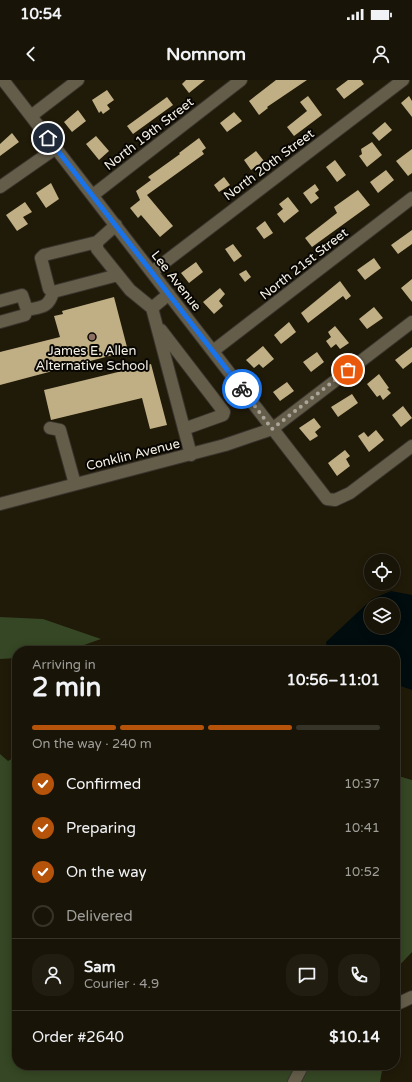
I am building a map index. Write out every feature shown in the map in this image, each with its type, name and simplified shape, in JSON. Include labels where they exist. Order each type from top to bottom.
[{"type":"street","name":"Lee Avenue","points":[[3,80],[327,500],[335,500],[350,493],[412,446]]},
{"type":"street","points":[[31,116],[78,80]]},
{"type":"street","name":"North 19th Street","points":[[93,195],[241,80]]},
{"type":"street","name":"North 20th Street","points":[[152,272],[403,80]]},
{"type":"street","points":[[0,187],[56,148]]},
{"type":"street","name":"North 21st Street","points":[[213,351],[412,198]]},
{"type":"street","points":[[27,310],[45,306],[51,301],[53,292],[50,289],[41,258],[44,255],[97,242],[116,225]]},
{"type":"street","points":[[97,242],[97,249],[130,290],[152,308],[191,455]]},
{"type":"street","points":[[53,292],[118,275]]},
{"type":"street","points":[[152,308],[169,294]]},
{"type":"street","points":[[0,301],[22,295],[27,310],[25,315],[0,322]]},
{"type":"street","name":"Conklin Avenue","points":[[0,504],[191,455],[272,429],[412,322]]},
{"type":"street","points":[[158,326],[224,412],[223,415],[184,429]]},
{"type":"street","points":[[50,428],[60,430],[75,484]]},
{"type":"street","points":[[400,1003],[412,997]]},
{"type":"street","points":[[294,1082],[300,1070]]},
{"type":"green space","points":[[0,617],[43,619],[101,639],[81,646],[12,646],[12,658],[0,659]]},
{"type":"green space","points":[[0,754],[8,761],[12,759],[12,1070],[382,1070],[380,1082],[0,1082]]},
{"type":"green space","points":[[400,776],[412,780],[412,952],[400,965]]},
{"type":"shaded area","points":[[391,591],[412,595],[412,690],[400,686],[400,646],[326,646],[326,642],[364,606],[364,634],[400,634],[400,598],[374,598]]},
{"type":"building","points":[[186,80],[205,80],[189,93],[182,84]]},
{"type":"building","points":[[276,80],[307,80],[267,107],[268,108],[259,115],[249,101]]},
{"type":"building","points":[[348,80],[361,80],[364,84],[344,99],[336,89]]},
{"type":"building","points":[[107,90],[114,100],[107,105],[110,109],[103,114],[101,111],[99,113],[92,100]]},
{"type":"building","points":[[308,96],[322,115],[294,136],[287,127],[307,111],[300,102]]},
{"type":"building","points":[[409,96],[412,101],[412,117],[401,103]]},
{"type":"building","points":[[167,97],[173,105],[133,134],[127,126]]},
{"type":"building","points":[[78,110],[86,121],[72,132],[64,122]]},
{"type":"building","points":[[234,112],[242,121],[227,132],[220,123]]},
{"type":"building","points":[[385,122],[392,130],[379,141],[372,133]]},
{"type":"building","points":[[12,133],[19,142],[0,156],[0,144]]},
{"type":"building","points":[[96,136],[109,151],[99,160],[86,144]]},
{"type":"building","points":[[199,138],[206,148],[202,151],[204,154],[147,195],[173,226],[160,237],[141,215],[138,218],[130,208],[140,200],[136,191],[151,180],[148,177]]},
{"type":"building","points":[[372,142],[382,155],[367,167],[359,156],[362,154],[361,149]]},
{"type":"building","points":[[412,149],[412,173],[408,176],[396,161]]},
{"type":"building","points":[[256,151],[264,161],[251,170],[244,160]]},
{"type":"building","points":[[335,160],[346,175],[337,182],[326,167]]},
{"type":"building","points":[[386,170],[394,180],[378,193],[370,182]]},
{"type":"building","points":[[224,177],[230,185],[219,192],[214,185]]},
{"type":"building","points":[[51,183],[59,199],[46,208],[36,193]]},
{"type":"building","points":[[315,184],[319,190],[315,193],[319,198],[311,204],[303,193]]},
{"type":"building","points":[[358,190],[370,205],[312,247],[305,238],[337,213],[334,207]]},
{"type":"building","points":[[288,197],[299,211],[284,223],[277,214],[283,209],[279,204]]},
{"type":"building","points":[[25,202],[32,212],[23,217],[28,224],[17,231],[6,215]]},
{"type":"building","points":[[265,221],[273,233],[264,239],[256,228]]},
{"type":"building","points":[[412,230],[412,244],[398,254],[391,245]]},
{"type":"building","points":[[233,244],[242,256],[234,262],[225,249]]},
{"type":"building","points":[[374,258],[381,268],[365,280],[357,270]]},
{"type":"building","points":[[196,262],[203,272],[189,283],[181,273]]},
{"type":"building","points":[[246,270],[251,277],[245,282],[239,274]]},
{"type":"building","points":[[412,279],[412,302],[401,288]]},
{"type":"building","points":[[340,281],[351,296],[346,300],[343,296],[308,323],[301,313]]},
{"type":"building","points":[[220,288],[225,294],[219,301],[223,306],[214,314],[203,302]]},
{"type":"building","points":[[114,297],[128,351],[0,385],[0,352],[60,337],[54,316],[63,314],[62,311]]},
{"type":"building","points":[[374,307],[383,318],[367,329],[359,319]]},
{"type":"building","points":[[289,322],[296,332],[281,344],[274,335]]},
{"type":"building","points":[[335,326],[349,343],[340,349],[336,344],[331,348],[326,341],[331,337],[328,332]]},
{"type":"building","points":[[263,346],[274,359],[263,368],[259,364],[254,368],[246,360]]},
{"type":"building","points":[[412,347],[412,362],[403,369],[395,360]]},
{"type":"building","points":[[317,352],[324,362],[311,372],[303,362]]},
{"type":"building","points":[[151,364],[167,425],[150,429],[142,398],[51,420],[44,390]]},
{"type":"building","points":[[379,374],[389,388],[387,389],[391,393],[383,400],[380,395],[377,397],[367,384]]},
{"type":"building","points":[[287,382],[294,391],[280,401],[273,392]]},
{"type":"building","points":[[352,394],[358,403],[338,417],[331,407]]},
{"type":"building","points":[[403,406],[412,418],[401,427],[392,415]]},
{"type":"building","points":[[314,418],[321,427],[315,432],[318,436],[310,441],[299,428]]},
{"type":"building","points":[[376,430],[384,440],[369,452],[358,436],[364,432],[368,437]]},
{"type":"building","points":[[345,450],[350,456],[346,459],[350,466],[337,476],[328,463]]},
{"type":"way so far","points":[[242,389],[272,429],[348,370]]},
{"type":"place","name":"James E. Allen Alternative School","points":[[92,337]]},
{"type":"route","points":[[48,138],[242,389]]}]
